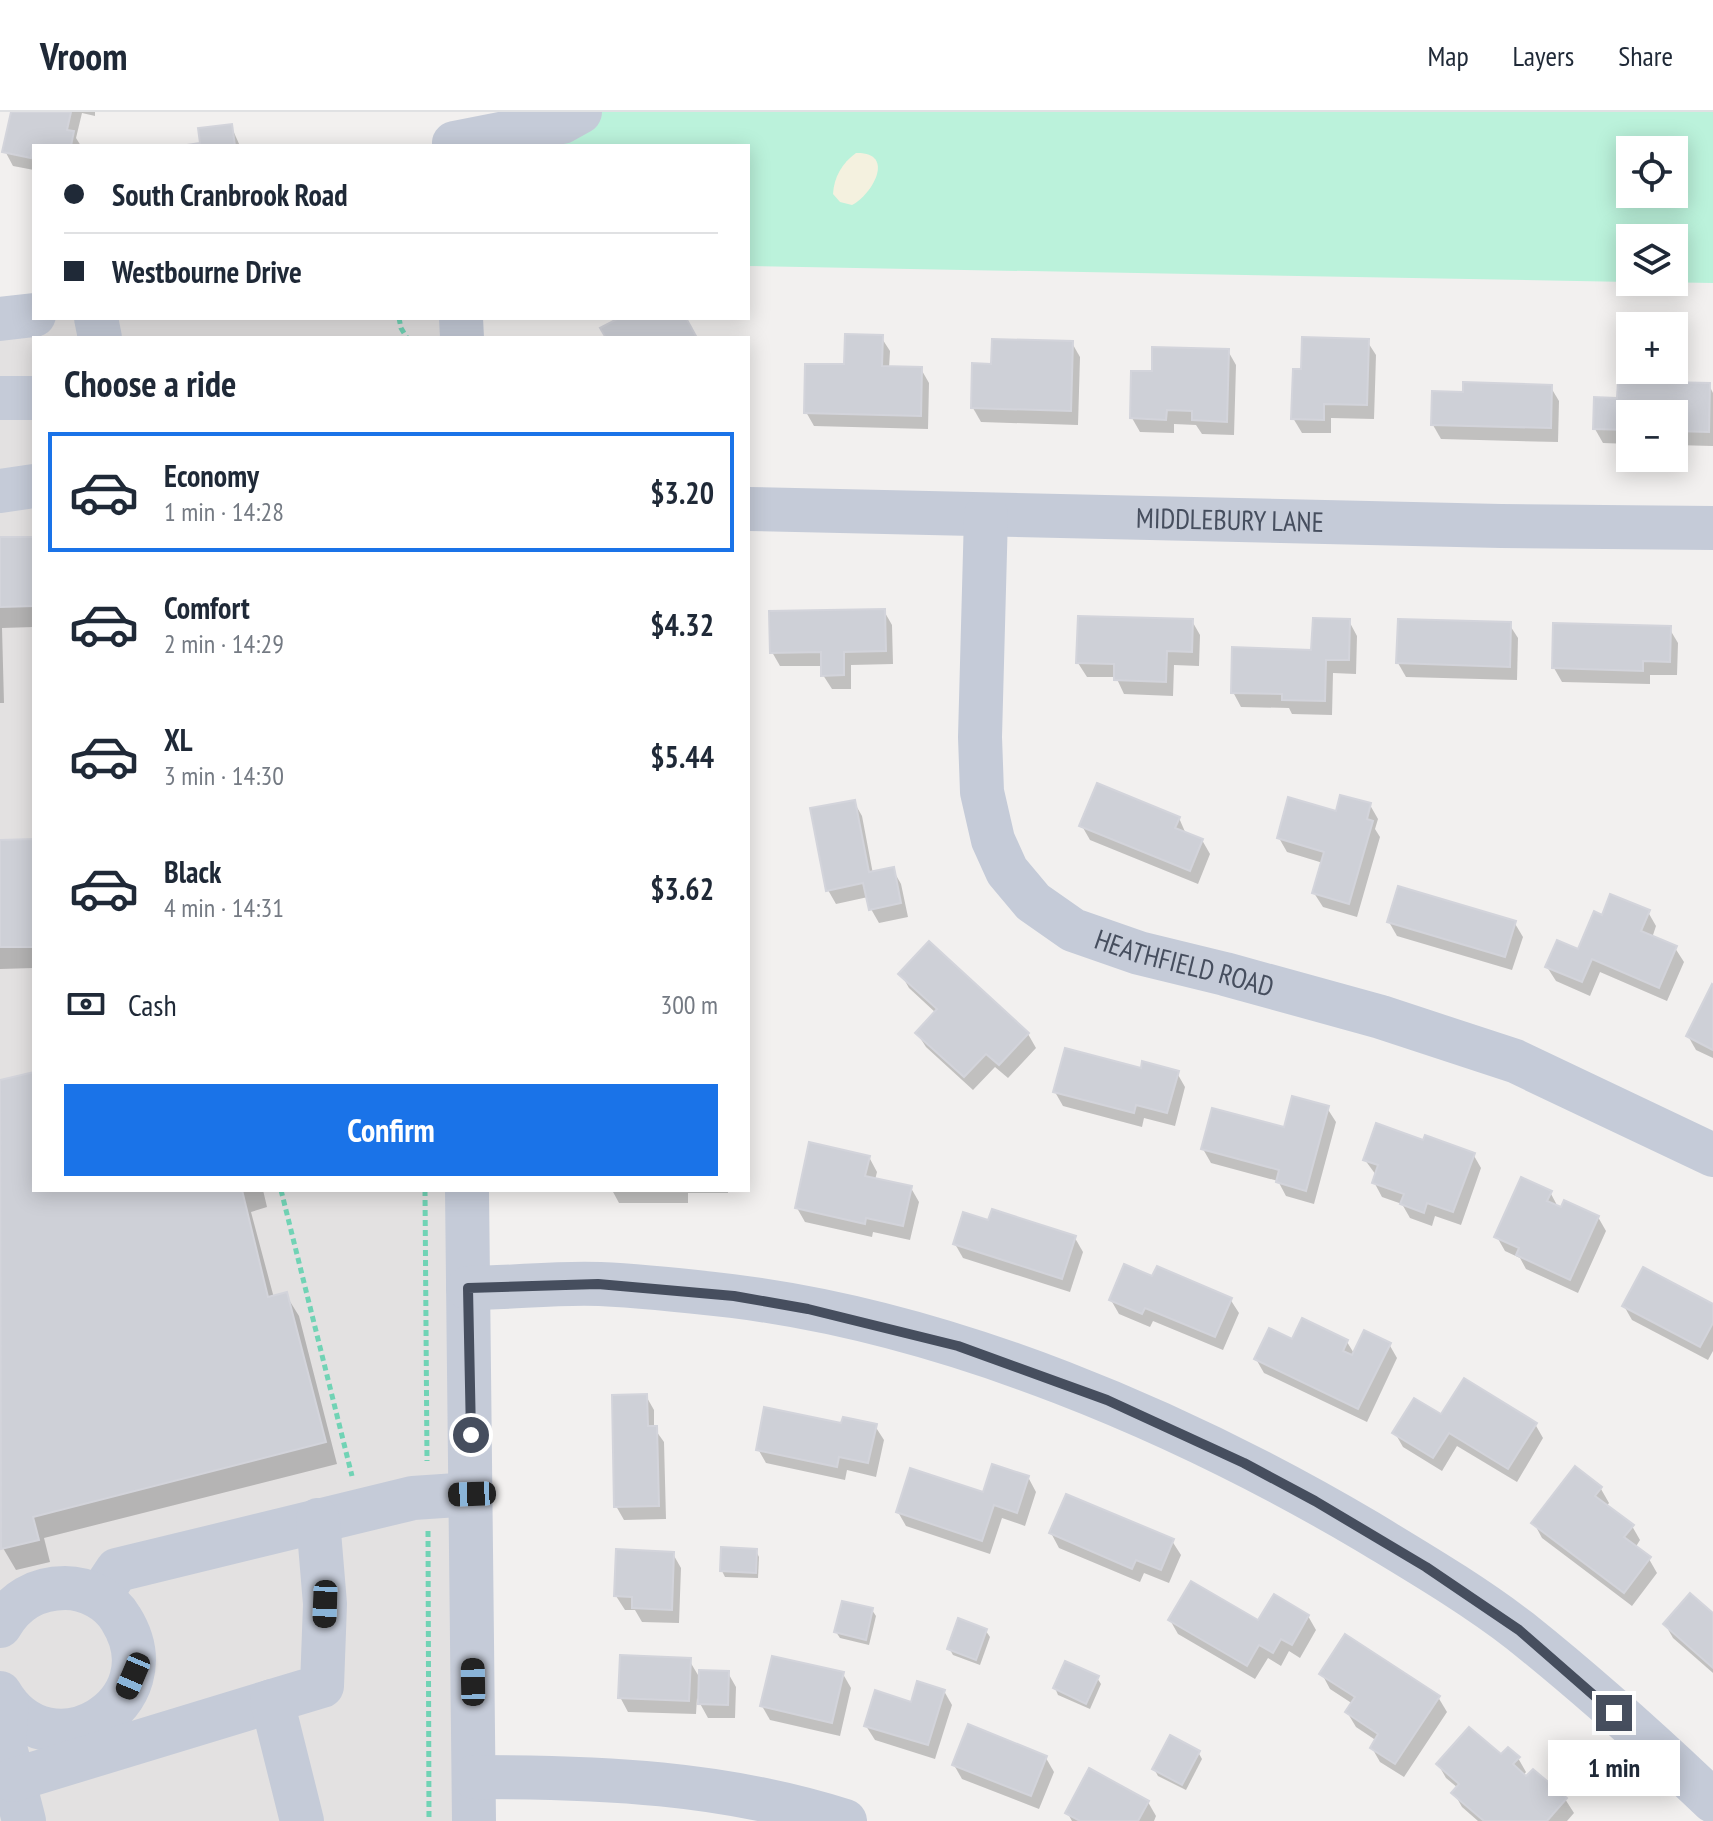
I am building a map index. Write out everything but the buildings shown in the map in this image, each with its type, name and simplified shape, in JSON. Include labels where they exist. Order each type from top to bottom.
[{"type":"street","points":[[453,134],[562,122],[580,112]]},
{"type":"street","points":[[0,319],[32,315]]},
{"type":"street","points":[[0,398],[32,398]]},
{"type":"street","points":[[0,491],[32,486]]},
{"type":"street","name":"MIDDLEBURY LANE","points":[[750,509],[1713,528]]},
{"type":"street","name":"HEATHFIELD ROAD","points":[[986,515],[980,737],[982,792],[993,840],[1007,871],[1033,902],[1073,930],[1139,953],[1381,1017],[1515,1061],[1713,1155]]},
{"type":"street","points":[[467,1192],[474,1821]]},
{"type":"street","points":[[468,1288],[598,1284],[734,1296],[805,1309],[958,1346],[1107,1400],[1220,1451],[1315,1501],[1426,1567],[1519,1630],[1713,1801]]},
{"type":"street","points":[[99,1597],[117,1570],[428,1495],[472,1494]]},
{"type":"street","points":[[4,1699],[4,1743],[18,1800],[272,1701],[322,1686],[325,1604],[318,1520]]},
{"type":"street","points":[[0,1626],[8,1613],[26,1597],[50,1588],[75,1588],[99,1597],[117,1611],[129,1631],[135,1654],[133,1676],[124,1697],[109,1714],[89,1726],[67,1731],[45,1729],[24,1720],[4,1699]]},
{"type":"street","points":[[272,1701],[302,1821]]},
{"type":"street","points":[[474,1777],[601,1778],[675,1784],[748,1796],[845,1821]]},
{"type":"path","points":[[281,1192],[354,1484]]},
{"type":"path","points":[[425,1192],[427,1464]]},
{"type":"path","points":[[428,1528],[429,1821]]},
{"type":"shaded area","points":[[32,318],[461,320],[462,336],[32,336],[32,1192],[469,1192],[475,1821],[0,1821],[0,322]]},
{"type":"green space","points":[[521,112],[1713,112],[1713,283],[1688,283],[1688,224],[1616,224],[1616,282],[750,266],[750,144],[527,144]]},
{"type":"sand","points":[[856,153],[868,154],[878,166],[867,192],[852,205],[840,202],[833,194],[840,171]]},
{"type":"route","points":[[471,1435],[468,1288],[598,1284],[734,1296],[833,1314],[958,1346],[1107,1400],[1220,1451],[1315,1501],[1426,1567],[1519,1630],[1614,1713]]}]
